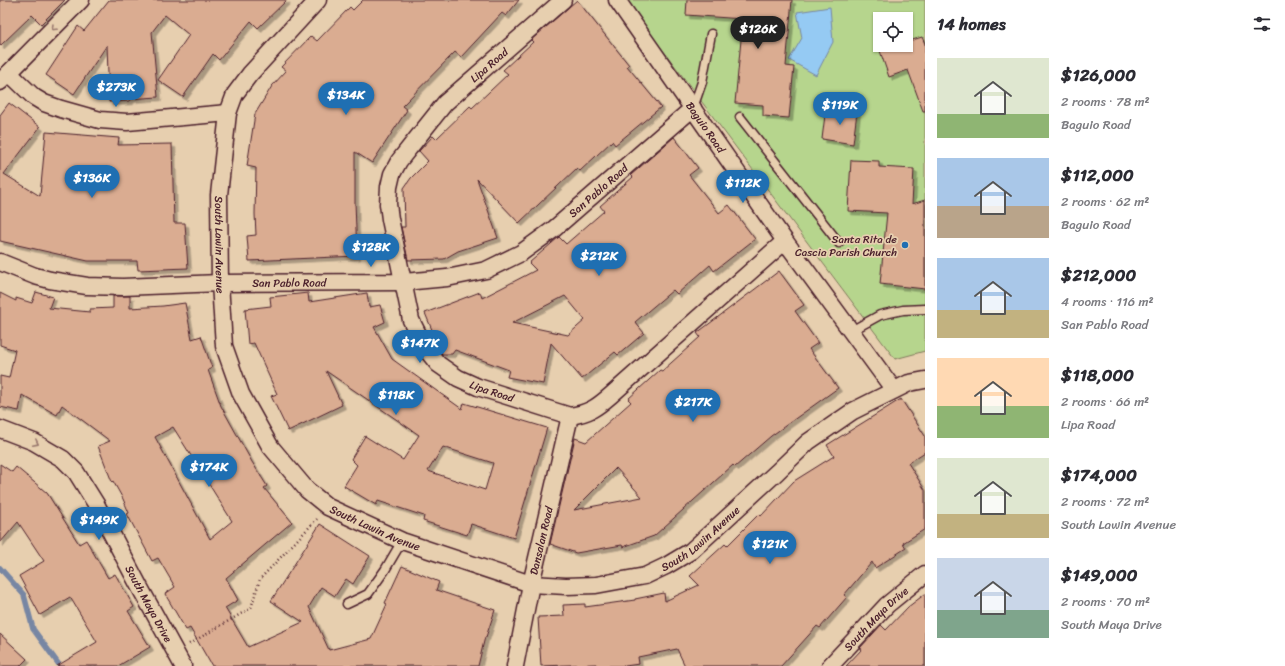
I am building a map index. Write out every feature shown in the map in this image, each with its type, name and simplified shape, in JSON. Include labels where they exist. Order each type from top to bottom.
[{"type":"street","points":[[81,0],[4,78],[44,103],[100,120],[127,122],[228,113]]},
{"type":"street","name":"South Lawin Avenue","points":[[318,0],[250,74],[235,94],[228,113],[220,195],[220,283],[224,346],[241,394],[270,446],[307,490],[328,507],[402,541],[531,584],[596,585],[645,576],[666,566],[691,551],[808,442],[853,411],[894,390],[925,380]]},
{"type":"street","name":"Lipa Road","points":[[563,0],[445,103],[399,161],[392,174],[389,187],[388,204],[411,320],[425,348],[438,364],[458,378],[478,387],[570,416]]},
{"type":"street","name":"Baguio Road","points":[[617,0],[785,241],[894,390]]},
{"type":"street","name":"San Pablo Road","points":[[0,262],[35,276],[65,283],[87,286],[146,287],[220,283],[404,282],[446,278],[486,270],[520,253],[554,229],[693,108]]},
{"type":"street","points":[[570,416],[593,410],[605,401],[785,241]]},
{"type":"street","name":"Dansalan Road","points":[[515,666],[531,584],[570,416]]},
{"type":"street","name":"South Maya Drive","points":[[0,429],[19,435],[39,444],[63,460],[76,472],[96,504],[179,659]]},
{"type":"street","name":"South Maya Drive","points":[[830,666],[888,605],[925,574]]},
{"type":"lane","points":[[693,108],[702,82],[711,34]]},
{"type":"lane","points":[[740,117],[838,243]]},
{"type":"lane","points":[[850,331],[880,315],[903,310],[925,310]]},
{"type":"lane","points":[[347,604],[368,594],[385,570],[402,541]]},
{"type":"path","points":[[179,659],[251,608],[260,579],[328,507]]},
{"type":"green space","points":[[627,0],[925,0],[925,351],[895,359],[629,5]]},
{"type":"water","points":[[830,7],[833,42],[816,75],[789,60],[802,38],[797,12]]},
{"type":"building","points":[[0,0],[65,0],[41,24],[32,15],[0,46]]},
{"type":"building","points":[[109,0],[287,0],[258,28],[251,21],[219,60],[213,54],[183,97],[158,80],[189,35],[165,15],[152,32],[158,97],[109,102],[107,45],[74,94],[46,75],[78,26],[84,31]]},
{"type":"building","points":[[363,0],[519,0],[506,16],[502,13],[461,57],[455,52],[402,106],[407,110],[372,163],[355,152],[357,256],[249,261],[247,236],[256,235],[256,168],[247,166],[255,114],[272,86],[286,71],[281,67],[311,36],[317,41],[350,7],[353,10]]},
{"type":"building","points":[[577,0],[629,65],[627,66],[661,107],[615,145],[612,141],[580,171],[577,168],[519,223],[477,179],[498,238],[458,251],[444,259],[408,260],[401,227],[405,227],[404,188],[411,178],[428,161],[419,151],[433,136],[436,139],[470,106],[472,108],[508,74],[503,70],[533,42],[531,40]]},
{"type":"building","points":[[687,0],[792,0],[786,66],[794,67],[789,118],[763,116],[763,105],[735,103],[743,19],[686,15]]},
{"type":"building","points":[[922,37],[925,44],[925,111],[923,111],[908,70],[889,77],[880,52],[913,52],[913,40]]},
{"type":"building","points":[[9,103],[40,127],[4,174],[40,196],[46,132],[119,138],[118,145],[172,144],[174,223],[185,223],[188,268],[138,270],[137,261],[88,261],[0,241],[0,115]]},
{"type":"building","points":[[826,107],[857,112],[853,144],[822,139]]},
{"type":"building","points":[[674,137],[698,168],[689,175],[719,213],[729,205],[755,239],[714,271],[710,265],[677,294],[673,290],[635,322],[644,333],[618,355],[615,352],[582,379],[551,343],[543,384],[507,377],[509,370],[455,350],[452,354],[442,354],[425,313],[480,292],[482,298],[536,270],[529,263],[559,237],[566,244],[604,211],[600,206],[633,177],[631,175]],"holes":[[[565,296],[585,320],[568,335],[512,323]]]},
{"type":"building","points":[[851,160],[879,161],[879,167],[914,169],[912,204],[925,200],[925,289],[880,284],[887,213],[848,211]]},
{"type":"building","points":[[779,271],[804,305],[795,311],[818,343],[809,349],[838,388],[771,436],[735,467],[733,465],[654,536],[623,547],[622,545],[576,553],[550,544],[575,438],[586,442],[631,402],[628,399],[700,337],[697,333]],"holes":[[[616,468],[642,497],[574,510]]]},
{"type":"building","points":[[36,292],[53,297],[49,308],[90,312],[90,309],[113,308],[113,296],[130,296],[130,308],[185,303],[192,339],[201,336],[212,368],[208,370],[221,406],[267,486],[264,488],[292,522],[226,578],[238,600],[225,608],[248,647],[303,622],[271,601],[320,524],[370,556],[353,584],[346,579],[335,596],[321,587],[309,607],[329,650],[371,639],[402,566],[439,582],[436,590],[495,610],[485,637],[478,666],[212,666],[190,628],[186,630],[165,594],[175,587],[158,558],[152,561],[127,514],[129,513],[123,499],[113,481],[112,482],[98,446],[110,441],[62,405],[57,415],[22,395],[19,411],[0,407],[0,376],[9,378],[15,350],[0,345],[0,293],[16,301],[16,298],[32,303]],"holes":[[[173,427],[232,521],[210,539],[155,437]]]},
{"type":"building","points":[[308,293],[309,302],[367,293],[369,307],[380,305],[385,322],[374,327],[392,359],[462,409],[464,403],[547,428],[514,538],[471,524],[467,535],[423,521],[424,516],[378,501],[376,505],[344,486],[357,465],[351,459],[365,436],[403,460],[419,435],[326,371],[342,405],[288,431],[271,396],[277,394],[254,343],[248,344],[245,309],[271,306],[270,297]],"holes":[[[443,447],[493,463],[485,490],[428,471]]]},
{"type":"building","points":[[901,399],[925,436],[925,452],[908,463],[925,490],[925,529],[903,543],[906,548],[875,568],[872,562],[844,595],[847,597],[820,628],[817,626],[781,666],[685,666],[677,649],[638,657],[639,664],[625,666],[596,666],[596,664],[541,666],[538,617],[564,616],[563,605],[585,604],[585,607],[635,600],[664,593],[665,601],[699,585],[690,576],[725,544],[727,546],[759,514],[761,516],[794,481],[834,456],[827,445]]},
{"type":"building","points":[[0,464],[12,472],[16,467],[47,493],[79,544],[86,540],[108,578],[115,574],[134,607],[128,611],[150,647],[118,666],[57,666],[97,642],[70,597],[40,615],[19,576],[44,561],[18,522],[0,543]]},
{"type":"building","points":[[925,594],[925,666],[846,666],[881,625],[886,630],[908,607]]},
{"type":"building","points":[[0,634],[27,659],[20,666],[0,666]]},
{"type":"waterway","points":[[0,568],[24,595],[33,629],[60,666]]},
{"type":"place","name":"Santa Rita de Cascia Parish Church","points":[[905,245]]}]
